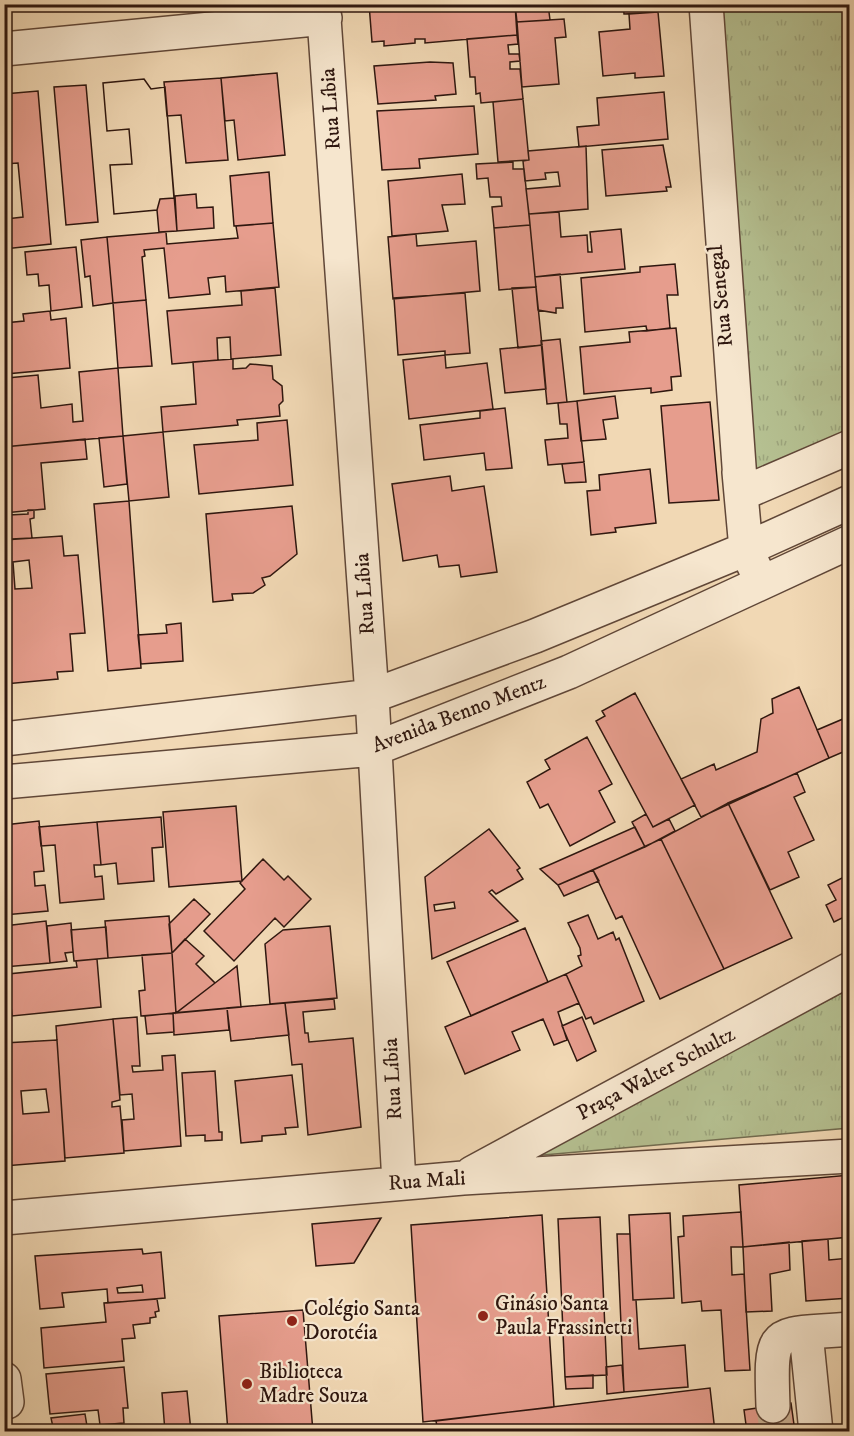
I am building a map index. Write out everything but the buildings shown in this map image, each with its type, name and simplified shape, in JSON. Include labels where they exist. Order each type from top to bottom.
[{"type":"street","name":"Rua Senegal","points":[[692,4],[746,549],[762,583]]},
{"type":"street","points":[[706,4],[741,494],[849,447]]},
{"type":"street","points":[[4,49],[324,11]]},
{"type":"street","name":"Rua Líbia","points":[[324,11],[372,696],[399,1183]]},
{"type":"street","points":[[4,739],[372,696],[536,636],[746,549],[849,502]]},
{"type":"street","name":"Avenida Benno Mentz","points":[[4,783],[374,749],[569,672],[849,542]]},
{"type":"street","name":"Praça Walter Schultz","points":[[463,1178],[849,969]]},
{"type":"street","name":"Rua Mali","points":[[4,1218],[463,1178],[849,1156]]},
{"type":"street","points":[[773,1406],[771,1357],[775,1342],[786,1334],[849,1329]]},
{"type":"street","points":[[806,1333],[816,1431]]},
{"type":"green space","points":[[706,5],[849,5],[849,447],[741,494]]},
{"type":"green space","points":[[849,989],[849,1128],[532,1156]]},
{"type":"tunnel","points":[[773,1406],[776,1432]]},
{"type":"place","name":"Ginásio Santa Paula Frassinetti","points":[[483,1316]]},
{"type":"place","name":"Colégio Santa Dorotéia","points":[[292,1321]]},
{"type":"place","name":"Biblioteca Madre Souza","points":[[247,1384]]}]
